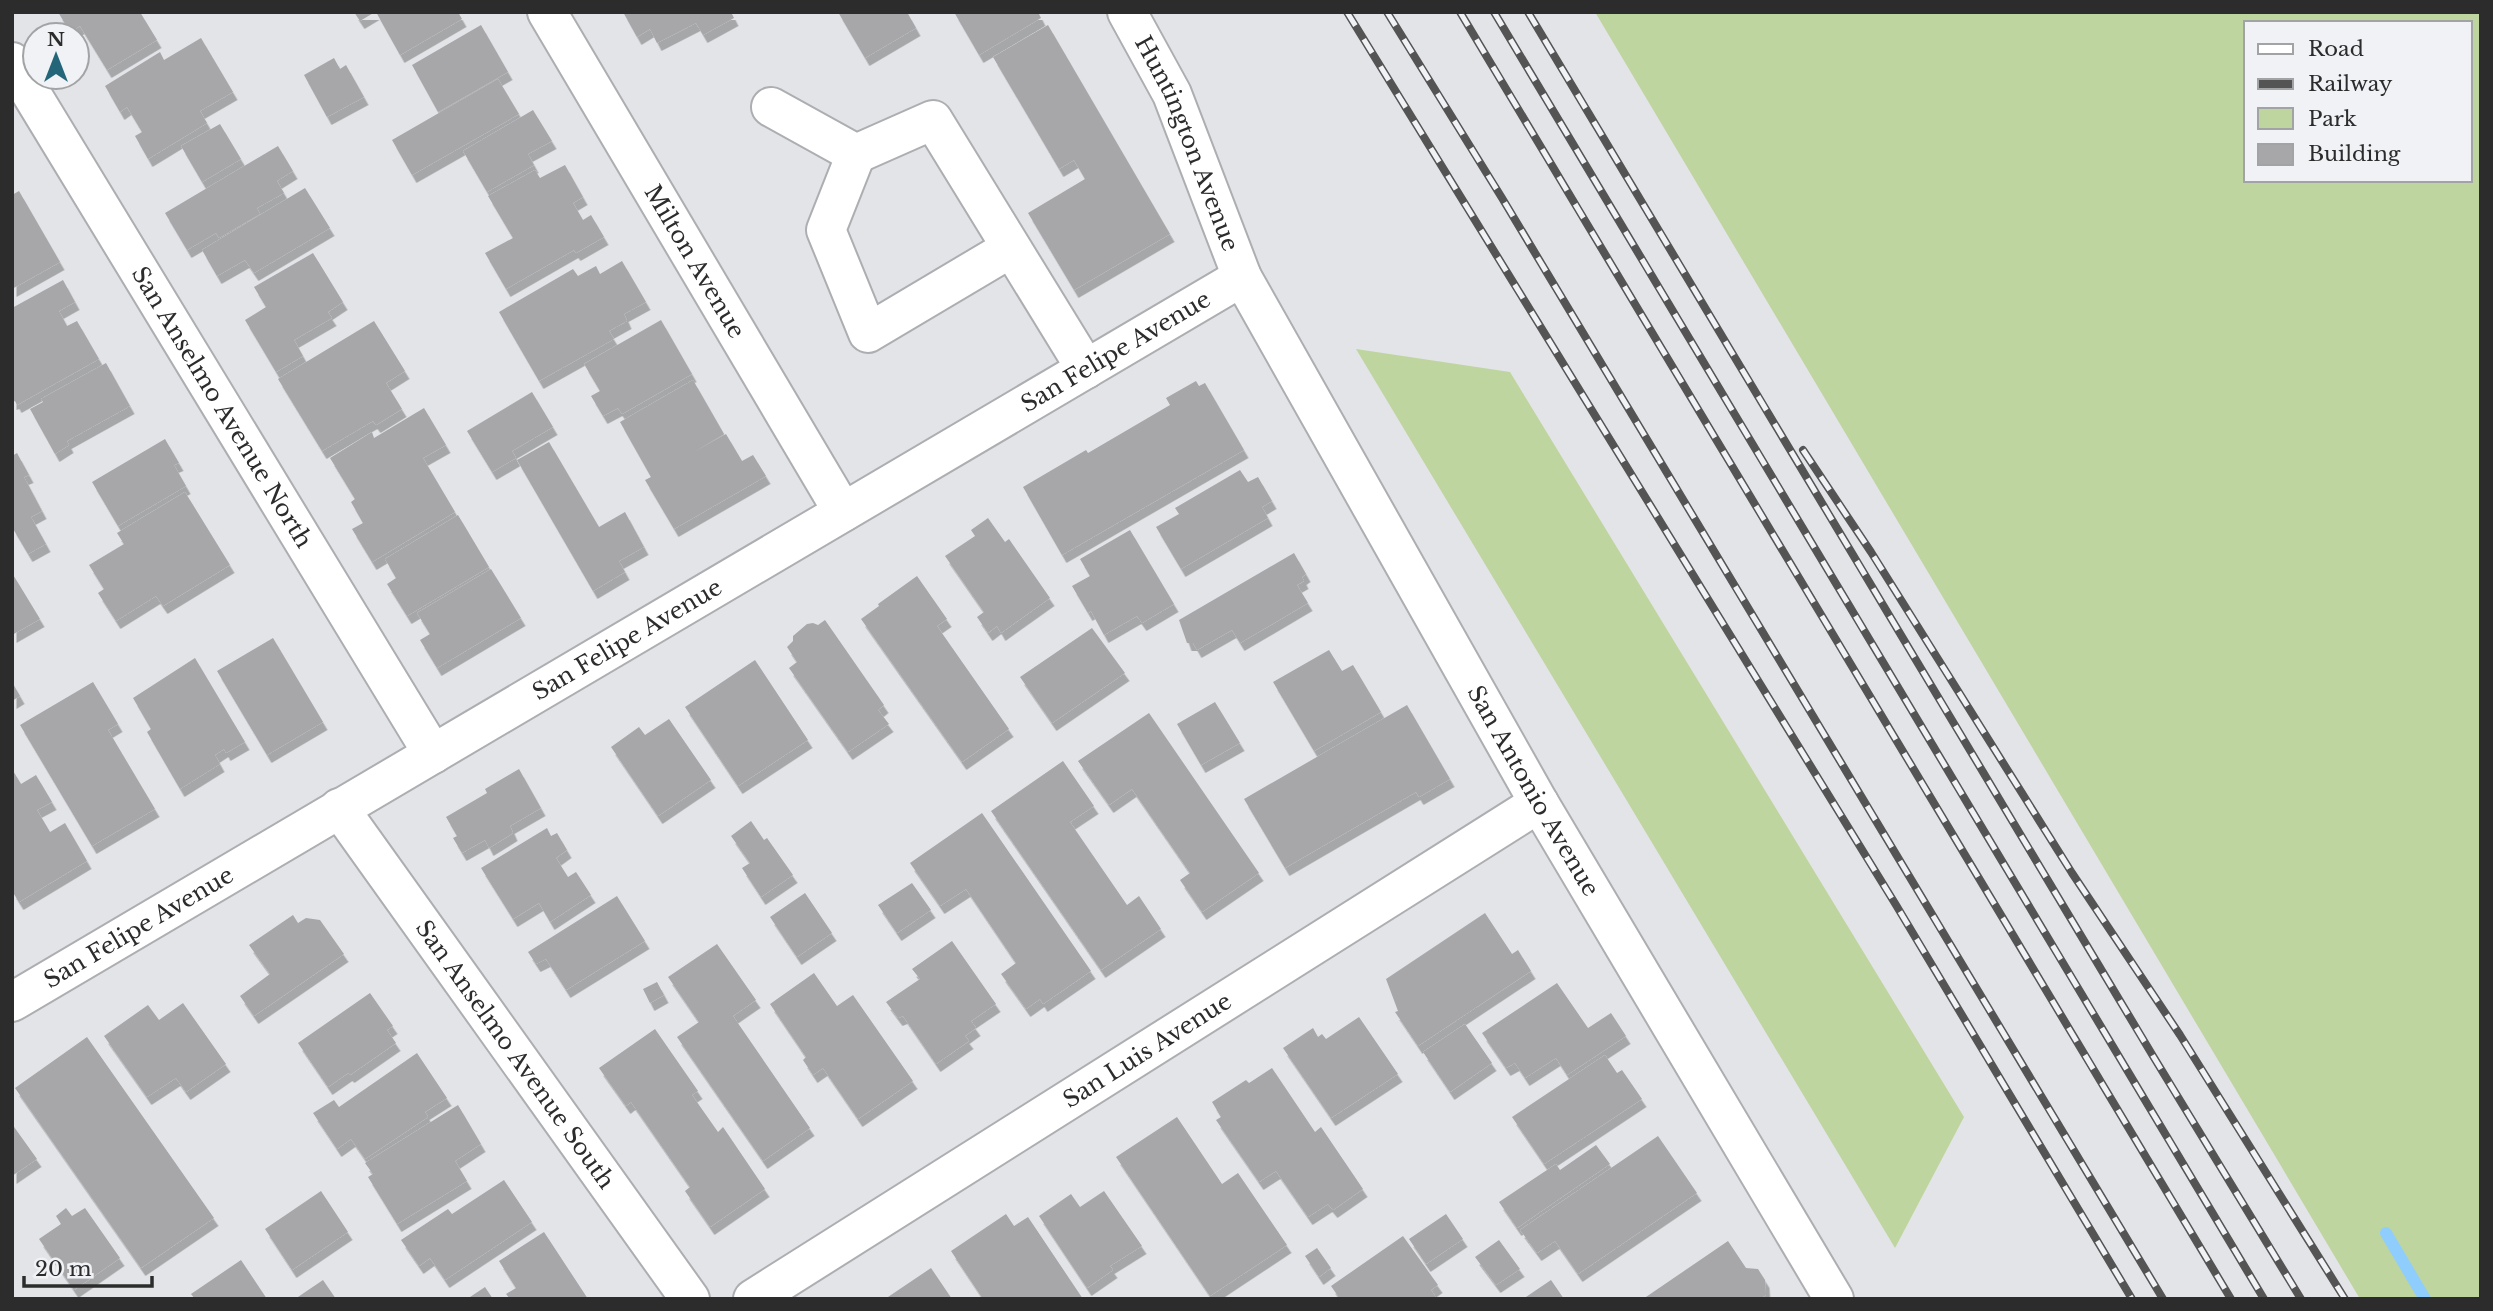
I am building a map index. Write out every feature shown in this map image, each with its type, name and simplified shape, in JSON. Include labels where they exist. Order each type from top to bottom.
[{"type":"street","name":"Milton Avenue","points":[[547,12],[843,512]]},
{"type":"street","name":"Huntington Avenue","points":[[1127,12],[1172,94],[1242,277]]},
{"type":"street","name":"San Anselmo Avenue North","points":[[12,62],[433,754]]},
{"type":"street","points":[[771,107],[856,154]]},
{"type":"street","points":[[1011,247],[868,333],[826,230],[856,154],[933,120],[1086,369]]},
{"type":"street","name":"San Felipe Avenue","points":[[12,1002],[1242,277]]},
{"type":"street","name":"San Antonio Avenue","points":[[1242,277],[1539,803],[1834,1299]]},
{"type":"street","name":"San Luis Avenue","points":[[753,1299],[1539,803]]},
{"type":"street","name":"San Anselmo Avenue South","points":[[339,808],[690,1299]]},
{"type":"green space","points":[[1595,12],[2481,12],[2481,1299],[2360,1299]]},
{"type":"green space","points":[[1356,349],[1510,372],[1964,1117],[1895,1248]]},
{"type":"building","points":[[58,12],[140,12],[157,40],[107,70],[91,44],[91,21],[63,21]]},
{"type":"building","points":[[354,12],[375,12],[360,21]]},
{"type":"building","points":[[376,12],[458,12],[462,19],[400,55]]},
{"type":"building","points":[[623,12],[731,12],[734,18],[703,35],[696,23],[657,43],[650,29],[637,37]]},
{"type":"building","points":[[838,12],[907,12],[916,28],[865,58]]},
{"type":"building","points":[[954,12],[1038,12],[1041,18],[979,55]]},
{"type":"building","points":[[481,25],[508,72],[438,112],[412,65]]},
{"type":"building","points":[[1048,25],[1170,234],[1074,290],[1028,213],[1085,179],[1074,160],[1059,169],[993,57]]},
{"type":"building","points":[[201,38],[233,92],[200,111],[207,123],[148,159],[135,136],[142,132],[127,107],[120,112],[105,86],[160,52],[164,60]]},
{"type":"building","points":[[334,58],[340,69],[346,65],[364,97],[327,117],[304,75]]},
{"type":"building","points":[[498,79],[519,114],[412,175],[392,140]]},
{"type":"building","points":[[533,110],[552,141],[528,154],[534,165],[487,192],[463,151]]},
{"type":"building","points":[[220,124],[241,159],[202,182],[181,146]]},
{"type":"building","points":[[278,146],[293,171],[277,181],[284,193],[257,208],[260,214],[219,238],[216,233],[187,250],[165,213]]},
{"type":"building","points":[[565,165],[583,197],[573,203],[583,220],[591,215],[604,237],[576,253],[574,250],[506,289],[485,253],[513,238],[488,196],[535,170],[540,178]]},
{"type":"building","points":[[305,188],[330,228],[254,273],[245,260],[217,276],[202,250]]},
{"type":"building","points":[[19,191],[60,262],[12,289],[12,195]]},
{"type":"building","points":[[313,253],[343,302],[328,312],[332,318],[294,340],[303,356],[276,372],[245,320],[266,307],[254,287]]},
{"type":"building","points":[[622,261],[646,302],[624,314],[627,321],[609,331],[614,339],[539,381],[499,312],[573,269],[578,276],[596,266],[600,274]]},
{"type":"building","points":[[63,280],[75,302],[59,311],[67,326],[77,321],[99,359],[17,405],[15,401],[12,402],[12,308]]},
{"type":"building","points":[[661,320],[692,374],[622,414],[618,408],[603,416],[591,396],[600,391],[584,364]]},
{"type":"building","points":[[374,321],[405,371],[386,383],[402,409],[376,425],[373,421],[322,451],[278,379]]},
{"type":"building","points":[[106,363],[130,406],[67,441],[69,445],[55,454],[30,409],[43,402],[41,399]]},
{"type":"building","points":[[693,380],[724,434],[694,452],[726,434],[742,461],[753,455],[766,476],[674,529],[645,480],[651,477],[620,422]]},
{"type":"building","points":[[1196,381],[1199,386],[1205,383],[1244,450],[1062,555],[1023,487],[1170,405],[1166,398]]},
{"type":"building","points":[[532,392],[553,427],[512,451],[516,458],[492,472],[467,431]]},
{"type":"building","points":[[424,408],[446,445],[423,458],[455,512],[372,562],[352,529],[363,523],[351,502],[355,499],[330,458],[372,432],[374,438]]},
{"type":"building","points":[[165,439],[179,463],[174,465],[186,486],[118,526],[92,482]]},
{"type":"building","points":[[549,442],[599,527],[625,512],[644,547],[619,561],[625,572],[593,591],[517,460]]},
{"type":"building","points":[[17,453],[29,475],[24,477],[42,511],[31,517],[46,544],[28,554],[12,527],[12,456]]},
{"type":"building","points":[[1240,470],[1248,482],[1258,477],[1272,501],[1262,507],[1268,518],[1181,569],[1156,527],[1179,514],[1175,508]]},
{"type":"building","points":[[185,492],[230,565],[163,606],[156,596],[116,621],[98,593],[104,589],[89,565],[124,544],[117,533]]},
{"type":"building","points":[[458,515],[489,567],[407,616],[387,584],[396,578],[385,559]]},
{"type":"building","points":[[988,518],[1005,542],[1009,539],[1050,598],[1001,633],[997,626],[988,633],[977,617],[984,612],[945,556],[975,536],[971,530]]},
{"type":"building","points":[[1130,530],[1174,604],[1142,623],[1137,616],[1104,635],[1091,611],[1088,613],[1072,586],[1090,576],[1080,559]]},
{"type":"building","points":[[1294,553],[1306,574],[1302,577],[1304,581],[1297,585],[1308,603],[1240,643],[1232,630],[1197,650],[1193,643],[1187,643],[1179,620]]},
{"type":"building","points":[[491,569],[521,618],[437,668],[420,640],[430,634],[417,613]]},
{"type":"building","points":[[12,573],[40,619],[12,635]]},
{"type":"building","points":[[917,576],[947,619],[937,626],[1009,729],[962,762],[861,619]]},
{"type":"building","points":[[825,620],[884,705],[878,710],[889,724],[848,752],[789,668],[797,662],[787,647],[793,641],[793,636],[807,624],[818,625]]},
{"type":"building","points":[[1092,628],[1125,673],[1052,723],[1020,677]]},
{"type":"building","points":[[273,638],[323,722],[267,755],[217,671]]},
{"type":"building","points":[[1329,650],[1342,671],[1353,665],[1381,712],[1314,751],[1273,682]]},
{"type":"building","points":[[195,658],[245,742],[226,753],[224,749],[215,755],[220,764],[180,789],[147,732],[151,729],[133,698]]},
{"type":"building","points":[[755,660],[808,740],[738,786],[685,707]]},
{"type":"building","points":[[12,682],[20,696],[12,701]]},
{"type":"building","points":[[93,682],[118,724],[108,730],[155,809],[92,846],[20,725]]},
{"type":"building","points":[[1215,702],[1240,743],[1201,765],[1177,724]]},
{"type":"building","points":[[1407,705],[1450,779],[1419,797],[1416,792],[1285,868],[1244,799]]},
{"type":"building","points":[[1149,713],[1259,873],[1202,912],[1180,880],[1190,873],[1132,789],[1109,805],[1078,761]]},
{"type":"building","points":[[669,719],[711,780],[658,816],[611,747],[639,727],[645,735]]},
{"type":"building","points":[[1063,761],[1094,806],[1070,822],[1127,905],[1139,896],[1161,929],[1101,970],[991,811]]},
{"type":"building","points":[[12,769],[21,784],[36,775],[52,802],[37,810],[50,832],[65,823],[87,861],[19,902],[12,891]]},
{"type":"building","points":[[519,769],[541,808],[510,826],[513,833],[489,848],[485,840],[462,853],[453,838],[457,836],[446,817],[487,793],[485,789]]},
{"type":"building","points":[[982,813],[1091,971],[1043,1004],[1040,999],[1026,1009],[1001,974],[1016,963],[966,889],[940,906],[910,863]]},
{"type":"building","points":[[751,821],[764,840],[767,838],[793,875],[761,897],[742,868],[750,863],[731,836]]},
{"type":"building","points":[[547,828],[551,836],[557,833],[567,850],[556,858],[568,877],[576,872],[591,895],[550,922],[539,903],[513,919],[481,868]]},
{"type":"building","points":[[912,883],[931,910],[897,933],[878,905]]},
{"type":"building","points":[[805,893],[832,933],[797,957],[770,917]]},
{"type":"building","points":[[617,896],[645,941],[566,990],[546,959],[536,964],[528,952]]},
{"type":"building","points":[[1485,913],[1512,954],[1518,950],[1531,971],[1418,1046],[1395,1012],[1398,1011],[1386,979]]},
{"type":"building","points":[[293,915],[298,923],[306,918],[320,920],[344,954],[254,1016],[240,996],[270,974],[249,945]]},
{"type":"building","points":[[952,941],[996,1004],[971,1021],[976,1028],[965,1036],[969,1041],[936,1064],[903,1016],[898,1018],[886,1002],[920,979],[912,969]]},
{"type":"building","points":[[717,944],[756,1000],[733,1016],[810,1128],[763,1161],[677,1037],[699,1022],[668,977]]},
{"type":"building","points":[[814,973],[837,1006],[853,995],[913,1081],[858,1119],[823,1068],[813,1075],[803,1060],[806,1057],[770,1004]]},
{"type":"building","points":[[657,982],[664,995],[650,1003],[643,989]]},
{"type":"building","points":[[1557,983],[1588,1028],[1611,1013],[1626,1036],[1567,1075],[1556,1058],[1525,1078],[1515,1063],[1506,1068],[1482,1033]]},
{"type":"building","points":[[370,993],[393,1026],[387,1030],[396,1043],[328,1087],[298,1043]]},
{"type":"building","points":[[183,1003],[226,1064],[186,1092],[176,1078],[147,1097],[104,1036],[148,1005],[159,1020]]},
{"type":"building","points":[[1359,1017],[1398,1074],[1331,1118],[1283,1048],[1313,1028],[1318,1037],[1322,1034],[1326,1039]]},
{"type":"building","points":[[1465,1024],[1492,1063],[1450,1092],[1423,1052]]},
{"type":"building","points":[[655,1029],[698,1091],[692,1095],[718,1132],[723,1127],[765,1189],[710,1227],[685,1191],[690,1187],[631,1102],[626,1106],[599,1068]]},
{"type":"building","points":[[87,1037],[214,1218],[141,1268],[15,1088]]},
{"type":"building","points":[[417,1053],[447,1098],[425,1112],[428,1117],[365,1159],[351,1139],[337,1149],[313,1113],[334,1100],[339,1107]]},
{"type":"building","points":[[1605,1055],[1617,1073],[1622,1070],[1642,1099],[1544,1164],[1512,1117]]},
{"type":"building","points":[[1272,1068],[1315,1132],[1321,1127],[1363,1189],[1333,1210],[1328,1204],[1308,1217],[1276,1171],[1259,1182],[1216,1120],[1221,1117],[1212,1102],[1246,1080],[1249,1083]]},
{"type":"building","points":[[458,1105],[481,1144],[455,1161],[467,1181],[397,1224],[368,1177],[373,1174],[365,1163]]},
{"type":"building","points":[[1177,1117],[1222,1184],[1238,1173],[1287,1245],[1210,1296],[1116,1157]]},
{"type":"building","points":[[12,1124],[37,1159],[12,1176]]},
{"type":"building","points":[[1658,1136],[1697,1193],[1578,1274],[1555,1241],[1537,1253],[1520,1230]]},
{"type":"building","points":[[1596,1145],[1610,1164],[1517,1228],[1499,1202],[1556,1164],[1560,1170]]},
{"type":"building","points":[[504,1180],[532,1222],[445,1280],[430,1258],[419,1266],[401,1240],[448,1209],[452,1214]]},
{"type":"building","points":[[321,1191],[348,1232],[292,1270],[265,1229]]},
{"type":"building","points":[[1104,1191],[1142,1246],[1110,1266],[1113,1270],[1087,1288],[1039,1216],[1071,1194],[1080,1207]]},
{"type":"building","points":[[66,1208],[72,1216],[85,1208],[120,1258],[74,1290],[39,1239],[61,1224],[56,1216]]},
{"type":"building","points":[[1006,1214],[1014,1226],[1028,1217],[1083,1299],[983,1299],[951,1251]]},
{"type":"building","points":[[1446,1214],[1463,1239],[1426,1264],[1409,1239]]},
{"type":"building","points":[[544,1232],[588,1299],[510,1299],[506,1294],[516,1288],[499,1261]]},
{"type":"building","points":[[1403,1236],[1438,1285],[1431,1290],[1437,1299],[1340,1299],[1331,1286]]},
{"type":"building","points":[[1499,1240],[1520,1269],[1496,1285],[1475,1257]]},
{"type":"building","points":[[1728,1241],[1746,1268],[1758,1269],[1765,1280],[1766,1295],[1760,1299],[1643,1299]]},
{"type":"building","points":[[1317,1248],[1331,1268],[1319,1277],[1305,1256]]},
{"type":"building","points":[[241,1260],[267,1299],[195,1299],[191,1294]]},
{"type":"building","points":[[931,1268],[952,1299],[885,1299]]},
{"type":"building","points":[[323,1280],[336,1299],[295,1299]]},
{"type":"building","points":[[1551,1280],[1564,1299],[1523,1299]]},
{"type":"building","points":[[485,1287],[493,1299],[467,1299]]},
{"type":"waterway","points":[[2386,1233],[2425,1299]]},
{"type":"railway","points":[[1347,12],[1896,905],[2132,1299]]},
{"type":"railway","points":[[1387,12],[1502,198],[2163,1299]]},
{"type":"railway","points":[[1460,12],[2231,1299]]},
{"type":"railway","points":[[1494,12],[2264,1299]]},
{"type":"railway","points":[[1528,12],[2301,1299]]},
{"type":"railway","points":[[1803,450],[1871,552],[2072,873],[2180,1035],[2345,1299]]}]
